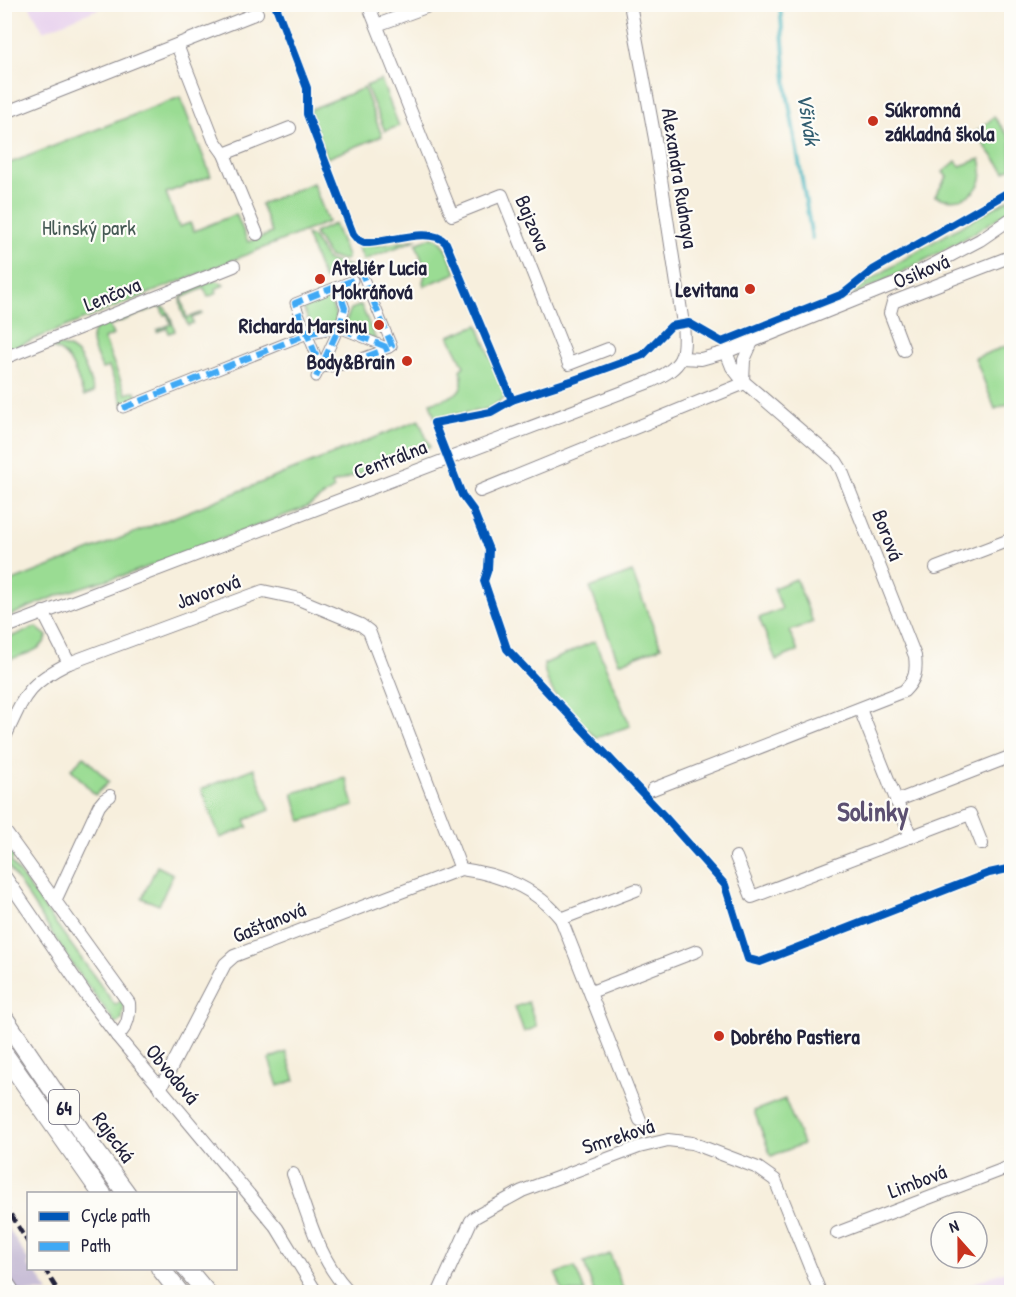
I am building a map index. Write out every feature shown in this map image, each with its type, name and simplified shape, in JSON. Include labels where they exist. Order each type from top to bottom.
[{"type":"main road","name":"Rajecká","points":[[4,1018],[126,1192]]},
{"type":"main road","name":"Rajecká","points":[[4,1054],[101,1192]]},
{"type":"main road","points":[[161,1270],[179,1293]]},
{"type":"main road","points":[[187,1270],[206,1293]]},
{"type":"street","name":"Bajzova","points":[[368,4],[452,215],[502,195],[569,364],[608,349]]},
{"type":"street","points":[[377,26],[434,4]]},
{"type":"street","name":"Alexandra Rudnaya","points":[[630,4],[655,139],[681,312],[685,343],[682,358]]},
{"type":"street","points":[[4,113],[257,13]]},
{"type":"street","points":[[177,45],[214,141],[224,154],[257,234]]},
{"type":"street","points":[[224,154],[290,128]]},
{"type":"street","points":[[682,358],[701,359],[726,352],[900,282],[980,240],[1011,218]]},
{"type":"street","name":"Osiková","points":[[904,350],[890,313],[893,302],[1011,256]]},
{"type":"street","name":"Lenčova","points":[[4,358],[234,266]]},
{"type":"street","points":[[360,269],[392,346],[319,372],[339,328],[345,308],[340,294],[360,269]]},
{"type":"street","points":[[319,372],[295,303],[301,295],[353,280]]},
{"type":"street","points":[[123,408],[307,334],[339,328],[389,348]]},
{"type":"street","points":[[480,491],[744,382],[744,360],[752,342]]},
{"type":"street","name":"Borová","points":[[653,789],[904,691],[914,681],[915,656],[841,469],[830,455],[744,382],[732,367],[726,352]]},
{"type":"street","name":"Centrálna","points":[[4,628],[652,381],[666,374],[682,358]]},
{"type":"street","points":[[936,568],[1011,538]]},
{"type":"street","name":"Javorová","points":[[4,739],[26,694],[44,676],[69,663],[263,591],[296,598],[361,625],[369,631],[461,869]]},
{"type":"street","points":[[43,612],[69,663]]},
{"type":"street","points":[[860,709],[911,837]]},
{"type":"street","points":[[897,801],[1011,756]]},
{"type":"street","points":[[55,901],[99,806],[110,796]]},
{"type":"street","points":[[736,857],[752,897],[969,814],[982,844]]},
{"type":"street","points":[[4,830],[129,1003],[130,1015],[124,1030],[117,1036]]},
{"type":"street","points":[[461,869],[485,872],[536,894],[561,919],[640,1120]]},
{"type":"street","name":"Gaštanová","points":[[160,1089],[225,964],[234,956],[461,869]]},
{"type":"street","name":"Obvodová","points":[[4,875],[72,976],[117,1036],[267,1214],[316,1293]]},
{"type":"street","points":[[561,919],[636,890]]},
{"type":"street","points":[[591,992],[697,951]]},
{"type":"street","name":"Smreková","points":[[439,1293],[467,1227],[475,1217],[522,1191],[639,1147],[668,1140],[692,1143],[758,1168],[775,1180],[820,1293]]},
{"type":"street","name":"Limbová","points":[[837,1233],[1011,1166]]},
{"type":"street","points":[[293,1174],[328,1265],[350,1293]]},
{"type":"street","points":[[4,1277],[14,1293]]},
{"type":"shaded area","points":[[29,5],[108,5],[43,31]]},
{"type":"shaded area","points":[[4,1221],[27,1258],[27,1270],[35,1270],[49,1292],[5,1292]]},
{"type":"shaded area","points":[[1011,1269],[1011,1292],[948,1292],[965,1286]]},
{"type":"green space","points":[[381,80],[399,126],[385,131],[366,86]]},
{"type":"green space","points":[[364,88],[382,136],[327,158],[309,110]]},
{"type":"green space","name":"Hlinský park","points":[[180,97],[211,176],[166,193],[179,227],[190,223],[194,231],[236,214],[248,242],[272,233],[261,204],[313,183],[328,222],[5,351],[5,165]]},
{"type":"green space","points":[[994,117],[1011,139],[1011,168],[1005,172],[975,133]]},
{"type":"green space","points":[[980,159],[981,179],[978,187],[972,193],[955,200],[935,196],[947,177],[943,172],[956,161],[960,166]]},
{"type":"green space","points":[[1011,198],[1011,209],[954,245],[853,295],[852,293],[890,267]]},
{"type":"green space","points":[[334,224],[347,256],[344,260],[329,257],[314,233]]},
{"type":"green space","points":[[306,235],[313,237],[327,260],[352,268],[324,280]]},
{"type":"green space","points":[[432,237],[445,247],[456,273],[424,286],[426,271],[416,244]]},
{"type":"green space","points":[[418,239],[364,260],[356,242],[362,245],[377,246]]},
{"type":"green space","points":[[213,281],[224,285],[215,289],[217,293],[208,297],[204,288],[181,298],[187,291]]},
{"type":"green space","points":[[181,298],[187,318],[202,314],[192,318],[193,323],[188,325],[183,314]]},
{"type":"green space","points":[[329,298],[338,321],[336,326],[312,330],[303,308]]},
{"type":"green space","points":[[159,305],[166,310],[171,317],[175,331],[169,333],[167,328],[157,332],[171,324],[167,314],[164,315],[160,306],[109,326],[113,335],[104,339],[126,394],[135,391],[139,400],[124,406],[109,367],[102,369],[95,353],[92,343],[93,333],[96,328]]},
{"type":"green space","points":[[361,305],[376,340],[343,328],[351,309]]},
{"type":"green space","points":[[478,325],[506,397],[488,409],[435,418],[430,403],[450,397],[462,385],[460,370],[464,366],[449,336]]},
{"type":"green space","points":[[57,346],[72,350],[78,355],[94,392],[84,396],[69,360],[51,348]]},
{"type":"green space","points":[[1006,346],[1011,361],[1011,403],[995,409],[975,358]]},
{"type":"green space","points":[[419,420],[430,447],[332,484],[334,489],[307,507],[126,575],[64,593],[5,618],[5,584]]},
{"type":"green space","points":[[632,572],[661,647],[619,663],[590,588]]},
{"type":"green space","points":[[796,579],[813,622],[790,631],[798,651],[776,660],[759,618],[782,609],[774,588]]},
{"type":"green space","points":[[36,627],[47,636],[41,646],[30,653],[5,661],[5,639]]},
{"type":"green space","points":[[595,641],[630,726],[596,738],[556,696],[550,686],[544,664]]},
{"type":"green space","points":[[84,756],[109,782],[95,795],[71,769]]},
{"type":"green space","points":[[254,768],[270,810],[245,820],[248,827],[220,838],[201,789]]},
{"type":"green space","points":[[346,778],[354,806],[301,821],[293,793]]},
{"type":"green space","points":[[4,837],[14,852],[11,862],[115,1005],[122,1000],[124,1004],[122,1019],[116,1024],[74,967],[5,861]]},
{"type":"green space","points":[[157,866],[173,874],[159,905],[142,898]]},
{"type":"green space","points":[[528,1002],[537,1027],[524,1032],[515,1007]]},
{"type":"green space","points":[[286,1052],[295,1080],[278,1086],[269,1059]]},
{"type":"green space","points":[[785,1099],[803,1144],[771,1156],[754,1111]]},
{"type":"green space","points":[[610,1254],[624,1292],[594,1292],[584,1263]]},
{"type":"green space","points":[[575,1267],[585,1292],[563,1292],[556,1274]]},
{"type":"waterway","name":"Všivák","points":[[780,4],[787,92],[812,238]]},
{"type":"railway","points":[[4,1203],[27,1241]]},
{"type":"railway","points":[[45,1270],[59,1292]]},
{"type":"marked path","points":[[123,408],[310,333],[339,328],[389,348],[392,346],[360,269]]},
{"type":"marked path","points":[[353,280],[295,303],[321,368],[343,365],[389,348]]},
{"type":"marked path","points":[[316,377],[339,328],[345,308],[340,294],[350,283]]},
{"type":"cycle path","points":[[275,4],[307,88],[307,114],[353,234],[364,243],[419,235],[439,238],[446,243],[512,400]]},
{"type":"cycle path","points":[[1012,190],[873,270],[843,294],[722,342],[689,323],[671,326],[643,355],[512,400],[491,412],[434,423],[462,495],[473,510],[489,550],[488,569],[484,581],[507,649],[664,816],[725,885],[748,959],[760,962],[989,873],[1012,868]]},
{"type":"place","name":"Súkromná základná škola","points":[[873,121]]},
{"type":"place","name":"Ateliér Lucia Mokráňová","points":[[320,279]]},
{"type":"place","name":"Levitana","points":[[750,289]]},
{"type":"place","name":"Richarda Marsinu","points":[[379,325]]},
{"type":"place","name":"Body&Brain","points":[[407,361]]},
{"type":"place","name":"Dobrého Pastiera","points":[[719,1036]]},
{"type":"district","name":"Solinky","points":[[873,811]]}]
